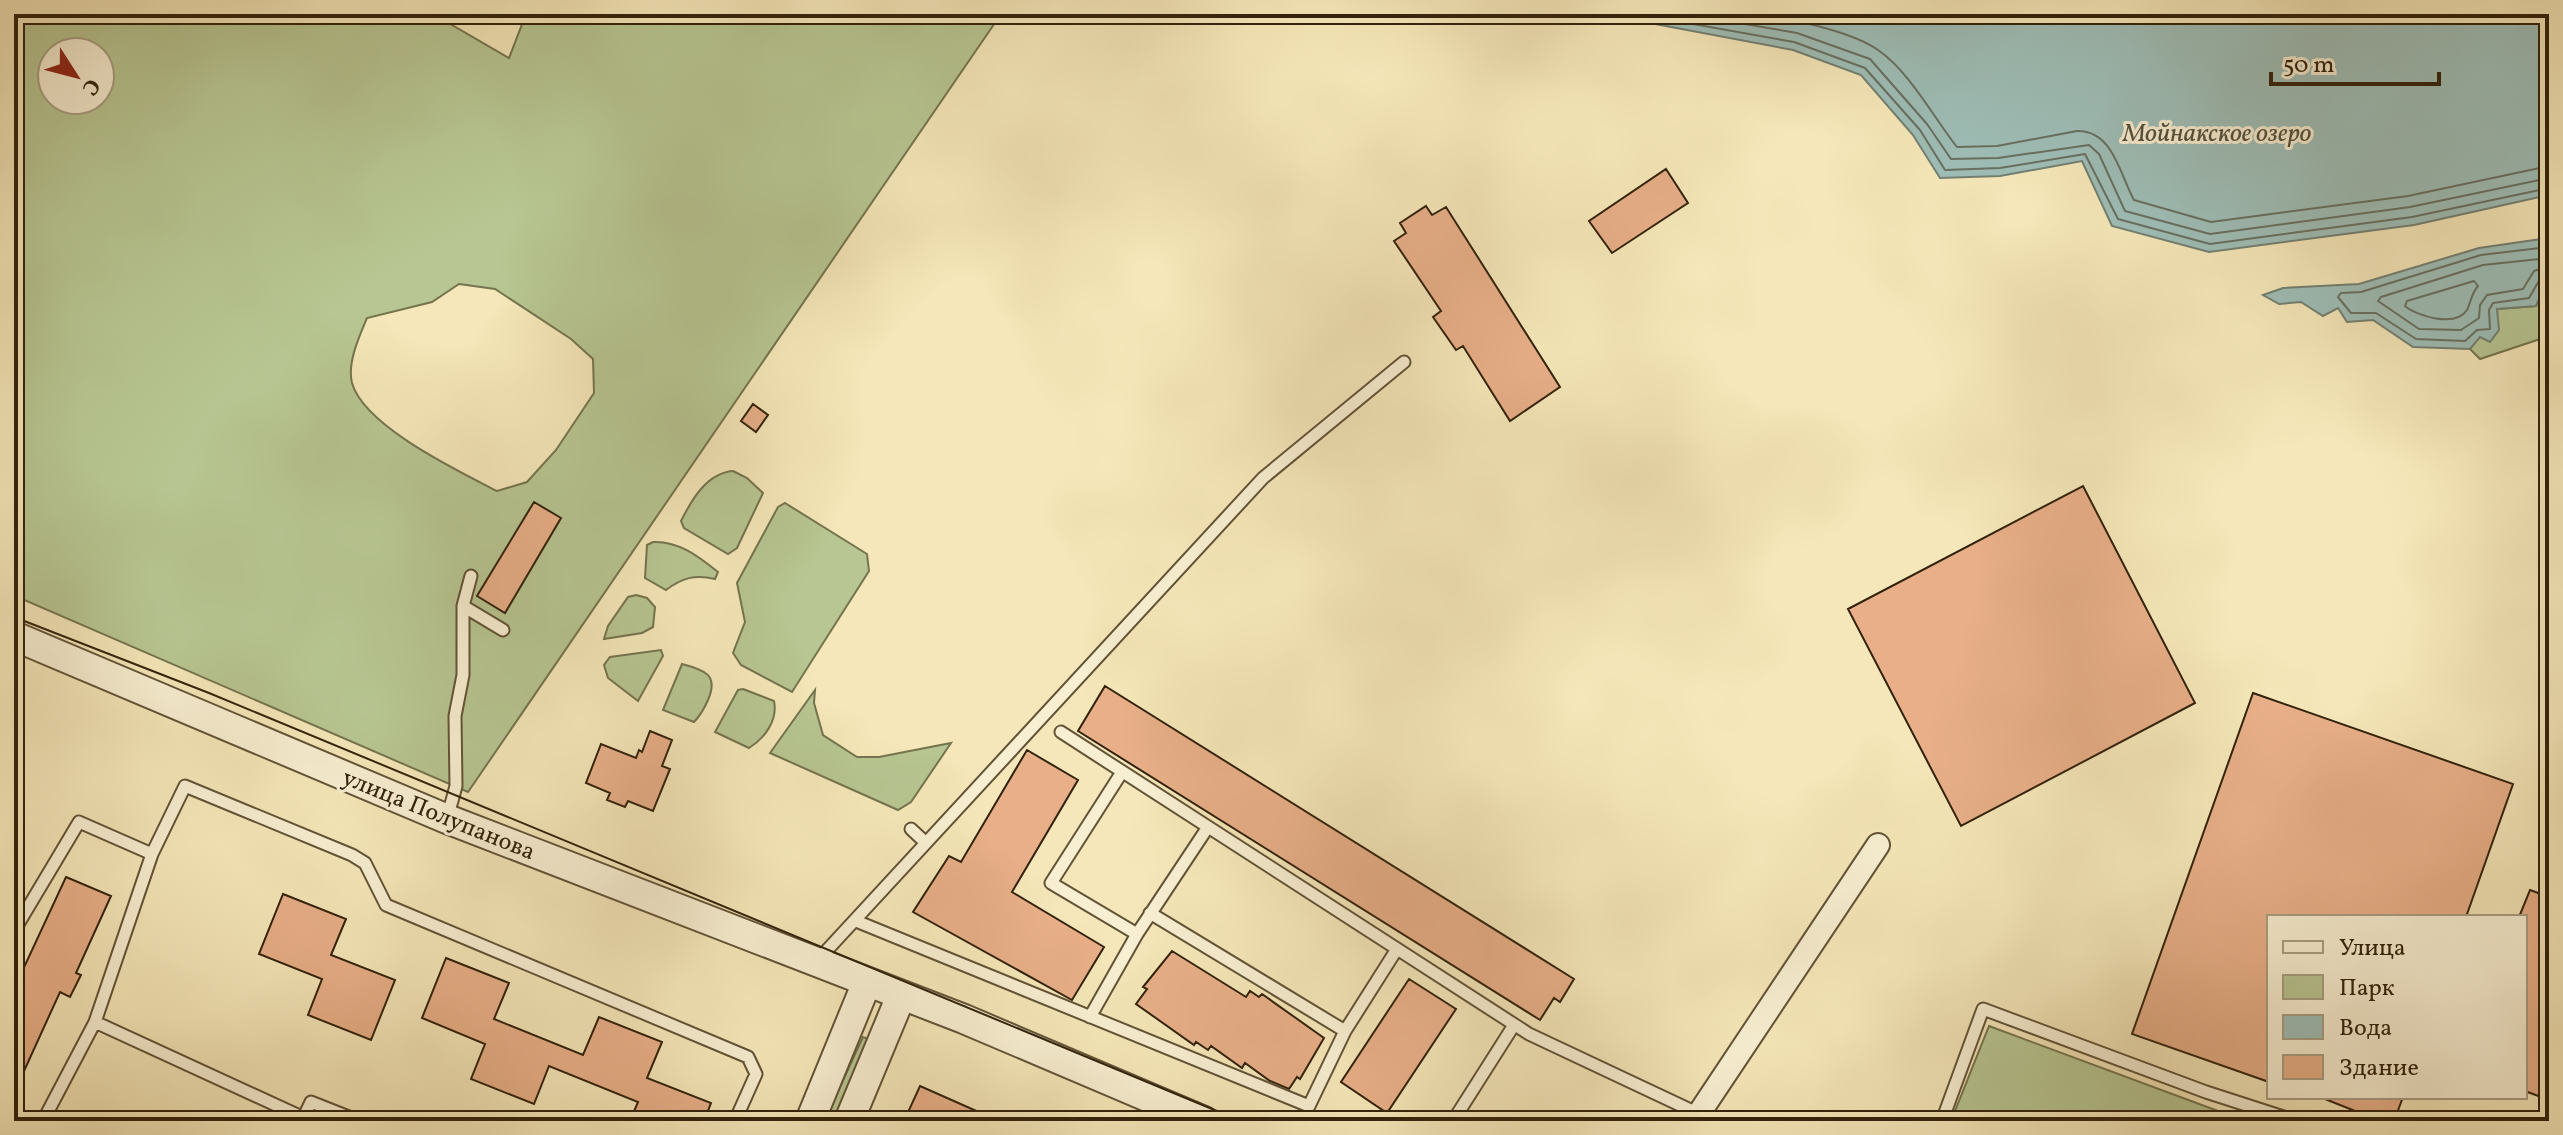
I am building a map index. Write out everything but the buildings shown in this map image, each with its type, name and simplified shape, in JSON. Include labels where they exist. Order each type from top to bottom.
[{"type":"street","name":"улица Полупанова","points":[[14,636],[447,819],[901,996]]},
{"type":"street","points":[[1696,1117],[1878,845]]},
{"type":"street","points":[[810,1121],[867,982]]},
{"type":"street","points":[[849,1121],[901,996],[1204,1121]]},
{"type":"lane","points":[[816,961],[1263,478],[1404,362]]},
{"type":"lane","points":[[447,819],[456,786],[455,716],[463,675],[463,606],[471,576]]},
{"type":"lane","points":[[463,606],[503,630]]},
{"type":"lane","points":[[1061,732],[1514,1025],[1696,1117]]},
{"type":"lane","points":[[1122,772],[1051,883],[1137,934]]},
{"type":"lane","points":[[43,1121],[95,1022],[152,854],[185,786],[352,855],[365,863],[386,905],[748,1057],[756,1074],[735,1121]]},
{"type":"lane","points":[[14,931],[79,822],[152,854]]},
{"type":"lane","points":[[1090,1017],[1150,913],[1208,827]]},
{"type":"lane","points":[[911,829],[926,843]]},
{"type":"lane","points":[[1150,913],[1345,1031]]},
{"type":"lane","points":[[856,921],[1309,1106],[1345,1031],[1397,949]]},
{"type":"lane","points":[[1942,1121],[1983,1009],[2206,1092],[2296,1121]]},
{"type":"lane","points":[[95,1022],[303,1120],[311,1102],[359,1121]]},
{"type":"lane","points":[[1453,1121],[1514,1025]]},
{"type":"green space","points":[[14,14],[433,14],[509,58],[526,14],[1001,14],[468,792],[15,596],[23,556],[14,518]],"holes":[[[459,284],[495,289],[571,339],[593,359],[594,393],[556,450],[527,482],[497,491],[414,446],[393,431],[360,399],[351,375],[352,359],[367,318],[432,302]]]},
{"type":"green space","points":[[2549,276],[2549,336],[2480,359],[2470,349],[2497,309],[2536,306]]},
{"type":"green space","points":[[733,471],[747,478],[763,493],[737,548],[728,554],[684,528],[681,521],[695,496],[708,482]]},
{"type":"green space","points":[[785,503],[867,554],[869,571],[792,692],[741,665],[733,653],[745,622],[737,583],[778,507]]},
{"type":"green space","points":[[653,542],[671,544],[696,555],[718,572],[715,579],[689,578],[666,590],[645,578],[647,545]]},
{"type":"green space","points":[[636,595],[647,598],[655,607],[653,627],[642,633],[604,639],[608,626],[628,597]]},
{"type":"green space","points":[[661,650],[663,656],[638,701],[608,678],[604,665],[610,657]]},
{"type":"green space","points":[[682,664],[703,671],[711,679],[711,692],[694,722],[663,710]]},
{"type":"green space","points":[[743,689],[774,701],[775,708],[769,728],[749,748],[715,732],[738,690]]},
{"type":"green space","points":[[815,690],[814,703],[823,735],[857,757],[879,757],[951,743],[911,802],[898,810],[770,753]]},
{"type":"green space","points":[[1989,1026],[2245,1121],[1951,1121]]},
{"type":"green space","points":[[863,1037],[868,1039],[839,1121],[824,1121]]},
{"type":"water","name":"Мойнакское озеро","points":[[1602,14],[2549,14],[2549,195],[2414,225],[2209,252],[2112,226],[2082,161],[2000,176],[1940,178],[1913,135],[1861,75],[1793,50]]},
{"type":"water","points":[[2549,240],[2549,276],[2536,306],[2497,309],[2499,330],[2490,342],[2480,337],[2470,349],[2413,347],[2373,320],[2347,322],[2338,308],[2323,316],[2301,302],[2279,304],[2263,295],[2283,288],[2359,284],[2479,248]]},
{"type":"tram line","points":[[14,617],[209,693],[1241,1121]]}]
